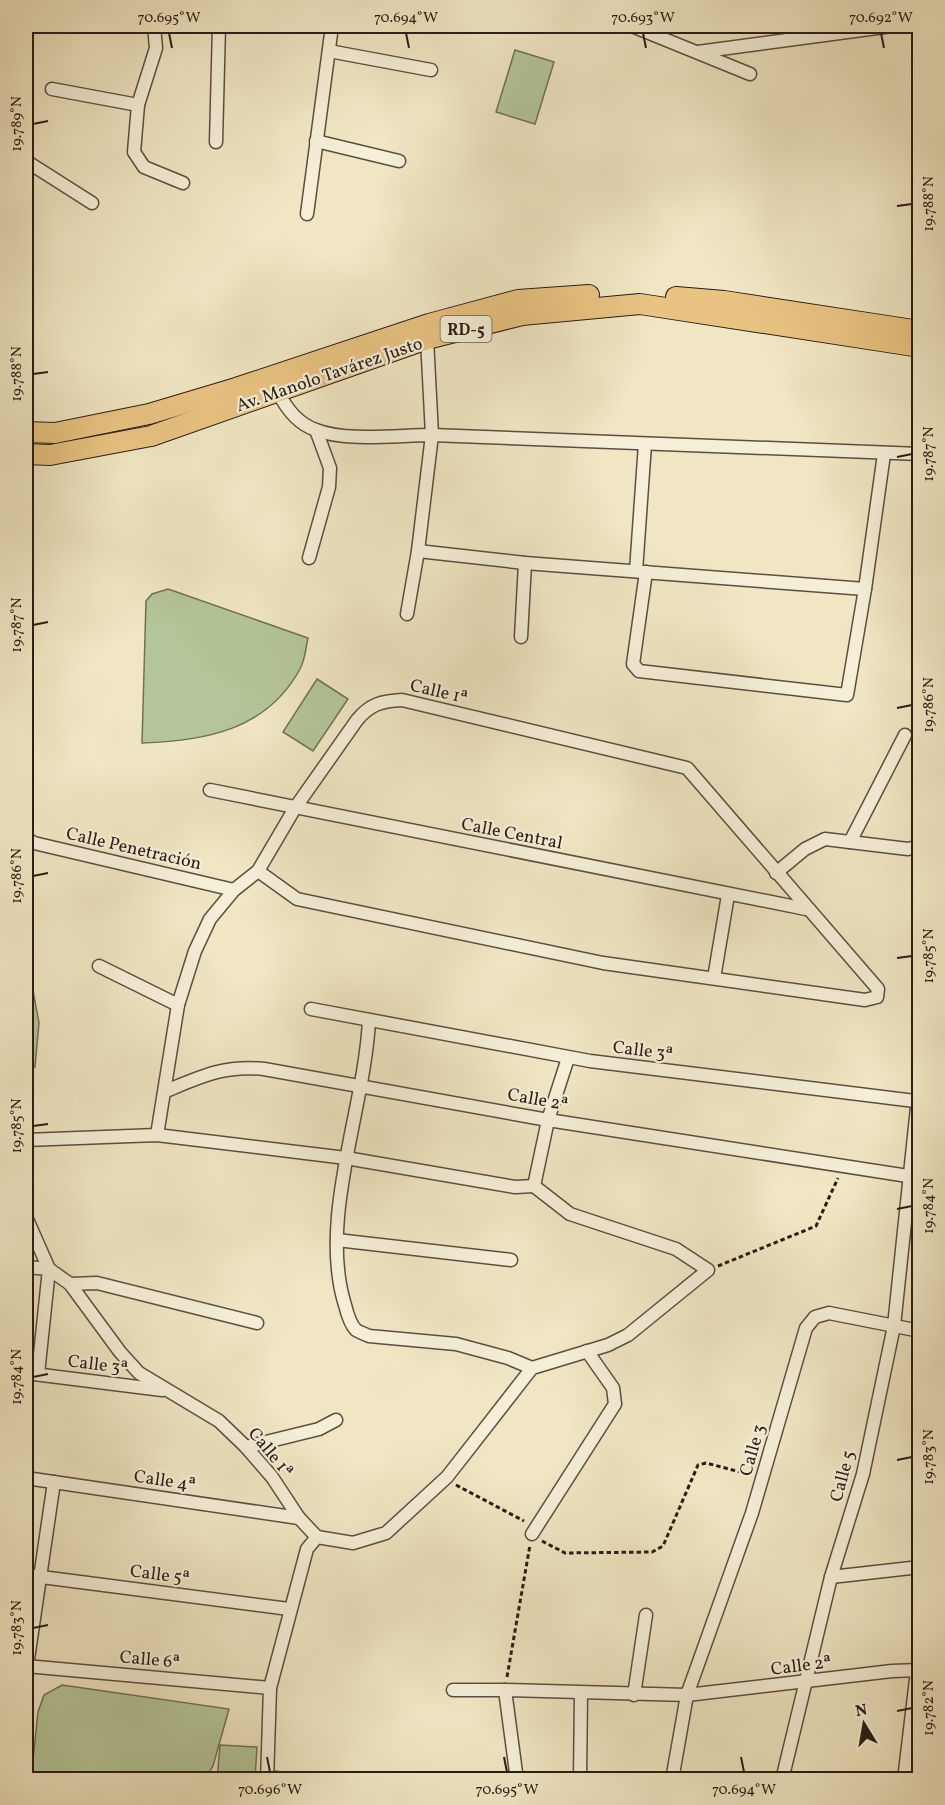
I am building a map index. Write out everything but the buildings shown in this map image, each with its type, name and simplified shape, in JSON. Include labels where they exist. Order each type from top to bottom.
[{"type":"main road","name":"Av. Manolo Tavárez Justo","points":[[26,432],[55,433],[149,414],[236,388],[429,324],[518,300],[631,293],[724,301],[920,331]]},
{"type":"main road","name":"Av. Manolo Tavárez Justo","points":[[26,454],[50,455],[151,435],[427,339],[522,315],[640,304],[920,347]]},
{"type":"street","points":[[157,26],[156,48],[138,105],[134,152],[144,167],[183,183]]},
{"type":"street","points":[[216,142],[219,26]]},
{"type":"street","points":[[306,214],[332,26]]},
{"type":"street","points":[[632,26],[750,74]]},
{"type":"street","points":[[698,52],[892,26]]},
{"type":"street","points":[[329,51],[431,70]]},
{"type":"street","points":[[52,89],[138,105]]},
{"type":"street","points":[[316,141],[399,161]]},
{"type":"street","points":[[26,161],[92,203]]},
{"type":"street","points":[[407,614],[418,551],[432,435],[427,339]]},
{"type":"street","points":[[278,392],[288,411],[316,430],[356,435],[432,435],[920,454]]},
{"type":"street","points":[[309,558],[328,487],[330,468],[316,430]]},
{"type":"street","points":[[645,444],[641,571],[633,664],[639,671],[842,695],[849,692],[884,454]]},
{"type":"street","points":[[418,551],[525,564],[865,589]]},
{"type":"street","points":[[521,637],[525,564]]},
{"type":"street","name":"Calle 1ª","points":[[158,1135],[177,1005],[195,951],[210,919],[234,890],[258,871],[295,808],[366,709],[383,701],[402,700],[687,768],[806,909],[878,989],[877,997],[865,1000],[714,978]]},
{"type":"street","points":[[850,842],[905,735]]},
{"type":"street","name":"Calle Central","points":[[210,790],[806,909]]},
{"type":"street","name":"Calle Penetración","points":[[26,838],[34,843],[234,890]]},
{"type":"street","points":[[776,873],[805,849],[825,839],[908,849],[920,846]]},
{"type":"street","points":[[258,871],[297,899],[603,963],[714,978],[728,895]]},
{"type":"street","points":[[99,966],[177,1005]]},
{"type":"street","name":"Calle 3ª","points":[[311,1010],[568,1058],[915,1101]]},
{"type":"street","points":[[369,1020],[361,1085],[346,1158],[337,1240],[338,1281],[348,1315],[356,1330],[369,1336],[456,1344],[508,1358],[532,1368]]},
{"type":"street","points":[[534,1186],[548,1120],[568,1058]]},
{"type":"street","name":"Calle 2ª","points":[[166,1091],[217,1070],[240,1067],[361,1085],[548,1120],[908,1176]]},
{"type":"street","name":"Calle 5","points":[[782,1779],[803,1683],[831,1577],[863,1474],[894,1326],[915,1101],[920,1079]]},
{"type":"street","points":[[26,1140],[158,1135],[346,1158],[515,1187],[534,1186],[570,1214],[676,1249],[708,1270],[628,1335],[587,1351],[532,1368],[447,1478],[386,1533],[353,1543],[317,1537],[307,1549],[270,1688],[267,1778],[292,1779]]},
{"type":"street","points":[[26,1218],[49,1269],[32,1374]]},
{"type":"street","points":[[337,1240],[511,1260]]},
{"type":"street","points":[[26,1267],[49,1269]]},
{"type":"street","name":"Calle 1ª","points":[[49,1269],[70,1284],[120,1352],[139,1373],[219,1421],[246,1447],[272,1477],[298,1518],[317,1537]]},
{"type":"street","points":[[70,1284],[97,1283],[257,1323]]},
{"type":"street","name":"Calle 3","points":[[672,1779],[687,1695],[762,1477],[806,1328],[815,1317],[829,1313],[920,1331]]},
{"type":"street","points":[[532,1534],[615,1404],[613,1388],[587,1351]]},
{"type":"street","name":"Calle 3ª","points":[[32,1374],[166,1391]]},
{"type":"street","points":[[246,1447],[319,1429],[336,1420]]},
{"type":"street","name":"Calle 4ª","points":[[26,1478],[298,1518]]},
{"type":"street","points":[[26,1669],[32,1576],[54,1482]]},
{"type":"street","points":[[831,1577],[920,1568]]},
{"type":"street","name":"Calle 5ª","points":[[32,1576],[290,1609]]},
{"type":"street","points":[[634,1695],[646,1615]]},
{"type":"street","name":"Calle 6ª","points":[[26,1669],[270,1688]]},
{"type":"street","points":[[904,1779],[918,1670]]},
{"type":"street","name":"Calle 2ª","points":[[453,1690],[687,1695],[892,1671],[918,1670]]},
{"type":"street","points":[[505,1690],[517,1779]]},
{"type":"street","points":[[580,1779],[581,1693]]},
{"type":"path","points":[[708,1270],[816,1226],[843,1166]]},
{"type":"path","points":[[532,1534],[565,1553],[652,1552],[663,1546],[696,1469],[702,1463],[762,1477]]},
{"type":"path","points":[[447,1478],[465,1492],[530,1524],[532,1534],[522,1580],[505,1690]]},
{"type":"green space","points":[[515,50],[554,62],[535,124],[496,112]]},
{"type":"green space","points":[[168,589],[308,638],[302,665],[286,690],[252,719],[211,735],[142,743],[146,601],[152,594]]},
{"type":"green space","points":[[317,679],[348,699],[313,751],[283,732]]},
{"type":"green space","points":[[26,981],[32,985],[39,1023],[35,1067],[26,1075]]},
{"type":"green space","points":[[62,1685],[229,1709],[213,1766],[205,1779],[31,1779],[38,1712],[44,1695]]},
{"type":"green space","points":[[220,1745],[257,1747],[255,1779],[217,1779]]}]
